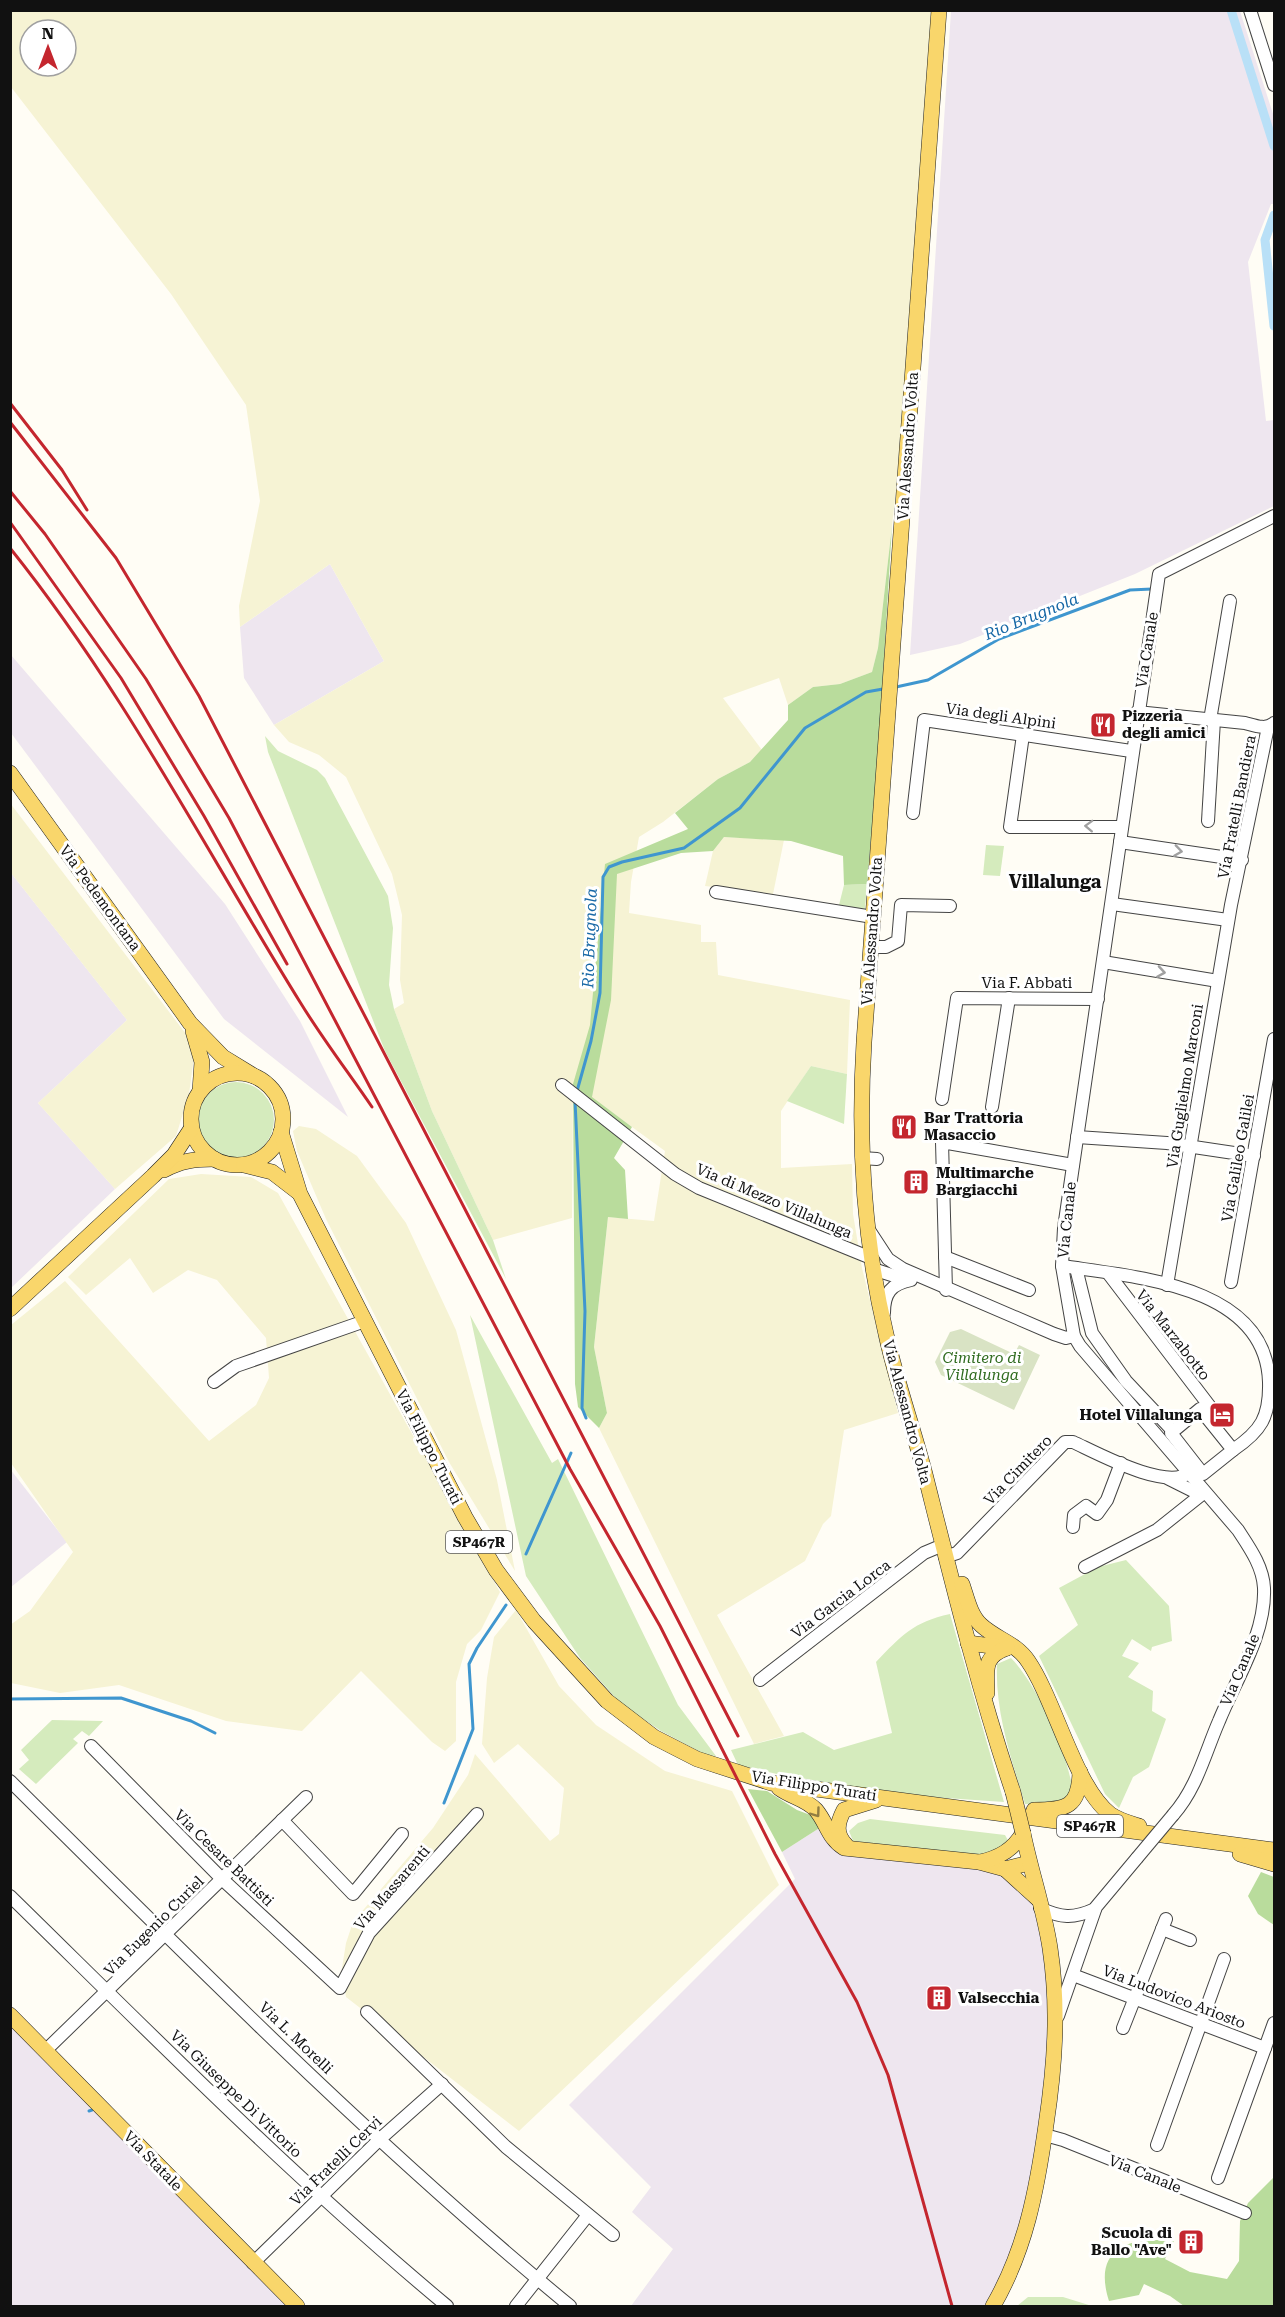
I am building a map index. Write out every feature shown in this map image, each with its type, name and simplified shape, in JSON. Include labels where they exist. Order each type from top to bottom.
[{"type":"main road","name":"Via Alessandro Volta","points":[[939,10],[891,700],[860,1096],[869,1159],[867,1226],[886,1335],[968,1643],[1023,1833]]},
{"type":"main road","name":"Via Pedemontana","points":[[10,773],[190,1023]]},
{"type":"main road","points":[[190,1023],[223,1057],[254,1076]]},
{"type":"main road","points":[[190,1023],[196,1036],[202,1062],[200,1091]]},
{"type":"main road","points":[[200,1091],[210,1081],[224,1074],[239,1073],[254,1076]]},
{"type":"main road","name":"SP467R","points":[[254,1076],[264,1081],[278,1098],[282,1109],[281,1132]]},
{"type":"main road","name":"SP467R","points":[[10,1309],[174,1155],[191,1129],[191,1109],[200,1091]]},
{"type":"main road","points":[[191,1129],[200,1146],[214,1160]]},
{"type":"main road","points":[[244,1165],[267,1154],[281,1132]]},
{"type":"main road","name":"Via Filippo Turati","points":[[281,1132],[300,1194],[480,1544],[534,1621],[586,1681],[628,1719],[672,1748],[723,1769],[771,1783],[1186,1840],[1275,1850]]},
{"type":"main road","name":"SP467R","points":[[153,1176],[177,1163],[198,1159],[214,1160],[228,1165],[244,1165]]},
{"type":"main road","name":"Via Filippo Turati","points":[[244,1165],[272,1172],[300,1194]]},
{"type":"main road","points":[[944,1551],[962,1585],[973,1614],[981,1625],[1010,1646],[1038,1678],[1080,1772],[1097,1801],[1114,1817],[1186,1840],[1275,1864]]},
{"type":"main road","points":[[968,1643],[1010,1646]]},
{"type":"main road","points":[[988,1714],[988,1662],[991,1655],[1010,1646]]},
{"type":"main road","points":[[992,1812],[1053,1810],[1068,1806],[1078,1793],[1080,1772]]},
{"type":"main road","points":[[771,1783],[809,1804],[818,1812],[835,1842],[853,1850],[993,1863],[1029,1863]]},
{"type":"main road","points":[[853,1850],[838,1834],[838,1826],[844,1810],[884,1798]]},
{"type":"main road","points":[[993,1863],[1018,1842],[1023,1833]]},
{"type":"main road","name":"Via Canale","points":[[993,2307],[1023,2241],[1036,2194],[1045,2135],[1056,2023],[1050,1947],[1023,1833]]},
{"type":"main road","points":[[993,1863],[1039,1904]]},
{"type":"main road","name":"Via Statale","points":[[10,2015],[297,2307]]},
{"type":"street","points":[[1250,10],[1275,85]]},
{"type":"street","name":"Via Canale","points":[[1173,1440],[1118,1392],[1074,1336],[1062,1266],[1064,1228],[1112,903],[1131,751],[1159,574],[1275,516]]},
{"type":"street","points":[[1208,821],[1212,720],[1230,601]]},
{"type":"street","name":"Via Fratelli Bandiera","points":[[1137,712],[1271,725],[1235,893]]},
{"type":"street","name":"Via degli Alpini","points":[[913,813],[924,720],[1131,751]]},
{"type":"street","points":[[1023,735],[1010,827],[1121,827]]},
{"type":"street","points":[[1120,842],[1242,860]]},
{"type":"street","points":[[716,892],[873,917]]},
{"type":"street","name":"Via Guglielmo Marconi","points":[[1167,1285],[1228,920],[1235,893]]},
{"type":"street","points":[[1112,903],[1228,920]]},
{"type":"street","points":[[871,946],[886,947],[898,941],[901,905],[950,906]]},
{"type":"street","points":[[1103,963],[1218,981]]},
{"type":"street","name":"Via F. Abbati","points":[[942,1099],[957,998],[1098,999]]},
{"type":"street","points":[[992,1107],[1009,998]]},
{"type":"street","name":"Via Galileo Galilei","points":[[1231,1282],[1275,1039]]},
{"type":"street","name":"Via di Mezzo Villalunga","points":[[568,1088],[675,1174],[699,1188],[872,1264],[886,1275],[917,1280]]},
{"type":"street","points":[[1077,1137],[1191,1147],[1254,1156]]},
{"type":"street","points":[[946,1290],[942,1142],[1073,1165]]},
{"type":"street","points":[[867,1226],[888,1259],[917,1280],[1054,1334],[1066,1338],[1074,1336]]},
{"type":"street","points":[[945,1257],[1029,1290]]},
{"type":"street","points":[[872,1264],[903,1269]]},
{"type":"street","points":[[1062,1266],[1108,1273],[1200,1294],[1236,1314],[1252,1330],[1263,1350],[1269,1369],[1266,1418],[1251,1438],[1197,1475],[1168,1478]]},
{"type":"street","name":"Via Canale","points":[[1056,2023],[1095,1909],[1173,1815],[1193,1786],[1251,1646],[1264,1602],[1264,1585],[1253,1554],[1238,1530],[1092,1333],[1076,1268]]},
{"type":"street","name":"Via Marzabotto","points":[[1108,1273],[1211,1408],[1203,1414]]},
{"type":"street","points":[[886,1335],[884,1310],[886,1294],[892,1286],[917,1280]]},
{"type":"street","points":[[213,1382],[236,1366],[365,1322]]},
{"type":"street","points":[[1173,1440],[1200,1409],[1233,1450]]},
{"type":"street","name":"Via Cimitero","points":[[944,1551],[957,1553],[1065,1442],[1073,1442],[1121,1463],[1168,1478],[1171,1482],[1189,1488],[1201,1496],[1157,1530],[1085,1567]]},
{"type":"street","points":[[1074,1527],[1074,1515],[1086,1506],[1097,1514],[1107,1500],[1121,1463]]},
{"type":"street","name":"Via Garcia Lorca","points":[[760,1680],[924,1553],[944,1551]]},
{"type":"street","name":"Via Cesare Battisti","points":[[91,1746],[222,1879],[340,1988]]},
{"type":"street","name":"Via L. Morelli","points":[[10,1781],[166,1935],[443,2199],[570,2307]]},
{"type":"street","name":"Via Eugenio Curiel","points":[[45,2051],[306,1797]]},
{"type":"street","name":"Via Massarenti","points":[[340,1988],[369,1933],[477,1814]]},
{"type":"street","name":"Via Massarenti","points":[[282,1820],[353,1894],[402,1834]]},
{"type":"street","name":"Via Giuseppe Di Vittorio","points":[[10,1896],[238,2120],[447,2307]]},
{"type":"street","points":[[1039,1904],[1060,1917],[1074,1917],[1095,1909]]},
{"type":"street","points":[[1074,1917],[1085,1933]]},
{"type":"street","points":[[1123,2028],[1164,1924],[1190,1940]]},
{"type":"street","points":[[1157,2145],[1224,1959]]},
{"type":"street","name":"Via Ludovico Ariosto","points":[[1073,1975],[1265,2048]]},
{"type":"street","points":[[367,2012],[506,2147],[613,2235]]},
{"type":"street","points":[[1218,2178],[1275,2023]]},
{"type":"street","name":"Via Fratelli Cervi","points":[[253,2263],[380,2139],[442,2084]]},
{"type":"street","name":"Via Canale","points":[[1045,2135],[1063,2140],[1245,2213]]},
{"type":"street","points":[[516,2307],[588,2215]]},
{"type":"shaded area","points":[[11,11],[934,11],[899,464],[878,648],[872,672],[840,684],[813,687],[788,705],[779,678],[723,698],[762,750],[750,762],[718,779],[663,822],[639,837],[631,882],[629,913],[701,925],[701,942],[716,942],[718,975],[850,1000],[847,1074],[811,1066],[781,1111],[781,1168],[852,1164],[853,1214],[862,1268],[898,1413],[844,1430],[831,1516],[823,1524],[805,1561],[717,1615],[784,1736],[754,1744],[599,1428],[607,1413],[594,1347],[608,1217],[654,1221],[665,1151],[573,1084],[572,1218],[493,1240],[432,1111],[394,1009],[404,1003],[400,980],[402,915],[392,874],[346,777],[319,755],[289,742],[274,725],[384,661],[330,564],[240,627],[239,606],[260,501],[246,405],[171,294],[11,87]]},
{"type":"shaded area","points":[[951,11],[1240,11],[1274,117],[1274,204],[1271,204],[1248,262],[1266,421],[1274,420],[1274,506],[1135,574],[960,644],[910,655]]},
{"type":"shaded area","points":[[330,564],[384,661],[274,725],[244,678],[240,627]]},
{"type":"shaded area","points":[[11,655],[225,904],[300,1021],[348,1117],[224,1019],[11,733]]},
{"type":"shaded area","points":[[10,803],[186,1034],[194,1057],[189,1094],[176,1136],[115,1189],[38,1103],[127,1020],[11,873]]},
{"type":"shaded area","points":[[724,837],[784,840],[773,894],[705,886],[713,851]]},
{"type":"shaded area","points":[[11,873],[127,1020],[38,1103],[115,1189],[11,1288]]},
{"type":"shaded area","points":[[299,1126],[316,1129],[357,1156],[406,1223],[456,1330],[497,1480],[515,1571],[449,1462],[326,1219],[297,1151],[293,1131]]},
{"type":"shaded area","points":[[201,1174],[251,1177],[278,1193],[500,1592],[481,1630],[467,1644],[456,1682],[456,1741],[445,1751],[432,1742],[361,1671],[302,1731],[226,1721],[119,1685],[60,1693],[11,1683],[10,1625],[30,1611],[73,1552],[11,1463],[11,1325],[65,1281],[209,1441],[256,1405],[269,1378],[266,1338],[217,1280],[188,1270],[153,1293],[130,1258],[86,1295],[68,1277],[169,1179]]},
{"type":"shaded area","points":[[10,1469],[67,1542],[11,1587],[10,1587]]},
{"type":"shaded area","points":[[516,1610],[559,1686],[596,1725],[665,1771],[732,1791],[779,1885],[519,2131],[346,1997],[342,1968],[346,1943],[353,1922],[433,1828],[468,1775],[475,1754],[550,1841],[559,1834],[564,1788],[518,1744],[494,1763],[482,1744],[487,1678],[494,1637]]},
{"type":"shaded area","points":[[821,1827],[831,1844],[979,1866],[1004,1873],[1030,1898],[1038,1924],[1048,1976],[1051,2023],[1040,2135],[1021,2238],[987,2306],[631,2306],[673,2249],[632,2212],[651,2187],[569,2105],[795,1879],[782,1852]]},
{"type":"shaded area","points":[[11,2020],[302,2306],[11,2306]]},
{"type":"green space","points":[[892,526],[878,760],[867,884],[844,885],[843,856],[791,841],[724,837],[713,851],[681,853],[617,874],[611,1000],[592,1097],[632,1127],[614,1158],[625,1170],[628,1219],[608,1217],[594,1347],[607,1413],[599,1428],[578,1407],[575,1384],[573,1084],[590,1025],[605,864],[688,829],[675,813],[718,779],[750,762],[788,720],[788,705],[813,687],[840,684],[872,672],[878,648]]},
{"type":"green space","points":[[265,736],[278,751],[317,770],[325,778],[388,896],[393,928],[389,985],[394,1009],[432,1111],[493,1240],[506,1279],[385,1051],[268,752]]},
{"type":"green space","points":[[986,845],[1004,846],[1000,876],[983,875]]},
{"type":"green space","points":[[867,884],[865,909],[839,905],[844,885]]},
{"type":"green space","points":[[811,1066],[847,1074],[844,1124],[787,1101]]},
{"type":"green space","points":[[229,1082],[243,1082],[257,1088],[268,1099],[272,1105],[274,1120],[272,1135],[263,1147],[251,1156],[229,1158],[215,1152],[204,1141],[198,1127],[198,1113],[204,1099],[215,1088]]},
{"type":"green space","points":[[470,1315],[552,1463],[558,1459],[678,1705],[716,1756],[706,1755],[661,1731],[620,1703],[580,1658],[526,1576]]},
{"type":"green space","name":"Cimitero di Villalunga","points":[[961,1329],[1014,1354],[1019,1345],[1040,1355],[1014,1410],[941,1375],[935,1362],[950,1332]]},
{"type":"green space","points":[[1126,1560],[1169,1606],[1172,1641],[1152,1647],[1151,1651],[1132,1639],[1122,1656],[1139,1663],[1128,1677],[1153,1691],[1152,1711],[1166,1719],[1149,1767],[1133,1777],[1119,1808],[1105,1794],[1039,1656],[1078,1625],[1059,1588],[1098,1567]]},
{"type":"green space","points":[[950,1614],[1004,1802],[902,1795],[777,1774],[738,1765],[731,1750],[803,1732],[834,1750],[892,1733],[876,1662],[908,1631],[926,1621]]},
{"type":"green space","points":[[1011,1658],[1041,1703],[1065,1759],[1073,1792],[1056,1803],[1025,1804],[1014,1769],[1001,1717],[997,1682],[997,1664]]},
{"type":"green space","points":[[52,1720],[103,1721],[89,1736],[82,1731],[73,1739],[78,1743],[36,1784],[19,1769],[29,1760],[21,1750]]},
{"type":"green space","points":[[748,1789],[767,1791],[797,1810],[813,1816],[821,1827],[782,1852]]},
{"type":"green space","points":[[870,1819],[1005,1835],[1010,1844],[985,1857],[853,1841],[849,1831],[858,1823]]},
{"type":"green space","points":[[1261,1872],[1274,1877],[1274,1925],[1258,1914],[1248,1896]]},
{"type":"green space","points":[[1274,2177],[1274,2306],[1184,2306],[1170,2296],[1144,2284],[1139,2295],[1109,2301],[1105,2283],[1110,2257],[1118,2249],[1142,2241],[1174,2241],[1165,2259],[1190,2272],[1227,2279],[1239,2261],[1240,2221],[1248,2203]]},
{"type":"green space","points":[[1028,2297],[1063,2297],[1092,2306],[1017,2306]]},
{"type":"waterway","points":[[1231,10],[1274,146]]},
{"type":"waterway","points":[[1274,215],[1265,240],[1274,326]]},
{"type":"waterway","name":"Rio Brugnola","points":[[896,687],[928,680],[999,639],[1130,590],[1152,589]]},
{"type":"waterway","name":"Rio Brugnola","points":[[577,1091],[591,1041],[600,993],[603,877],[609,867],[684,848],[740,808],[805,728],[866,692],[883,689]]},
{"type":"waterway","name":"Rio Brugnola","points":[[575,1101],[585,1311],[582,1408],[586,1418]]},
{"type":"waterway","name":"Rio Brugnola","points":[[526,1554],[571,1453]]},
{"type":"waterway","name":"Rio Brugnola","points":[[444,1803],[473,1729],[469,1664],[506,1605]]},
{"type":"waterway","points":[[10,1699],[121,1698],[191,1721],[215,1733]]},
{"type":"railway","points":[[10,403],[62,470],[87,510]]},
{"type":"railway","points":[[10,422],[116,558],[199,696],[738,1736]]},
{"type":"railway","points":[[10,491],[45,534],[146,679],[229,818],[570,1469],[660,1626],[775,1854],[857,2002],[888,2075],[952,2306]]},
{"type":"railway","points":[[10,522],[121,678],[204,816],[287,964]]},
{"type":"railway","points":[[10,548],[90,657],[162,770],[300,1002],[372,1107]]},
{"type":"place","name":"Pizzeria degli amici","points":[[1103,725]]},
{"type":"place","name":"Bar Trattoria Masaccio","points":[[904,1127]]},
{"type":"place","name":"Multimarche Bargiacchi","points":[[916,1182]]},
{"type":"place","name":"Hotel Villalunga","points":[[1222,1415]]},
{"type":"place","name":"Valsecchia","points":[[939,1998]]},
{"type":"place","name":"Scuola di Ballo \"Ave\"","points":[[1191,2242]]},
{"type":"district","name":"Villalunga","points":[[1055,882]]}]
